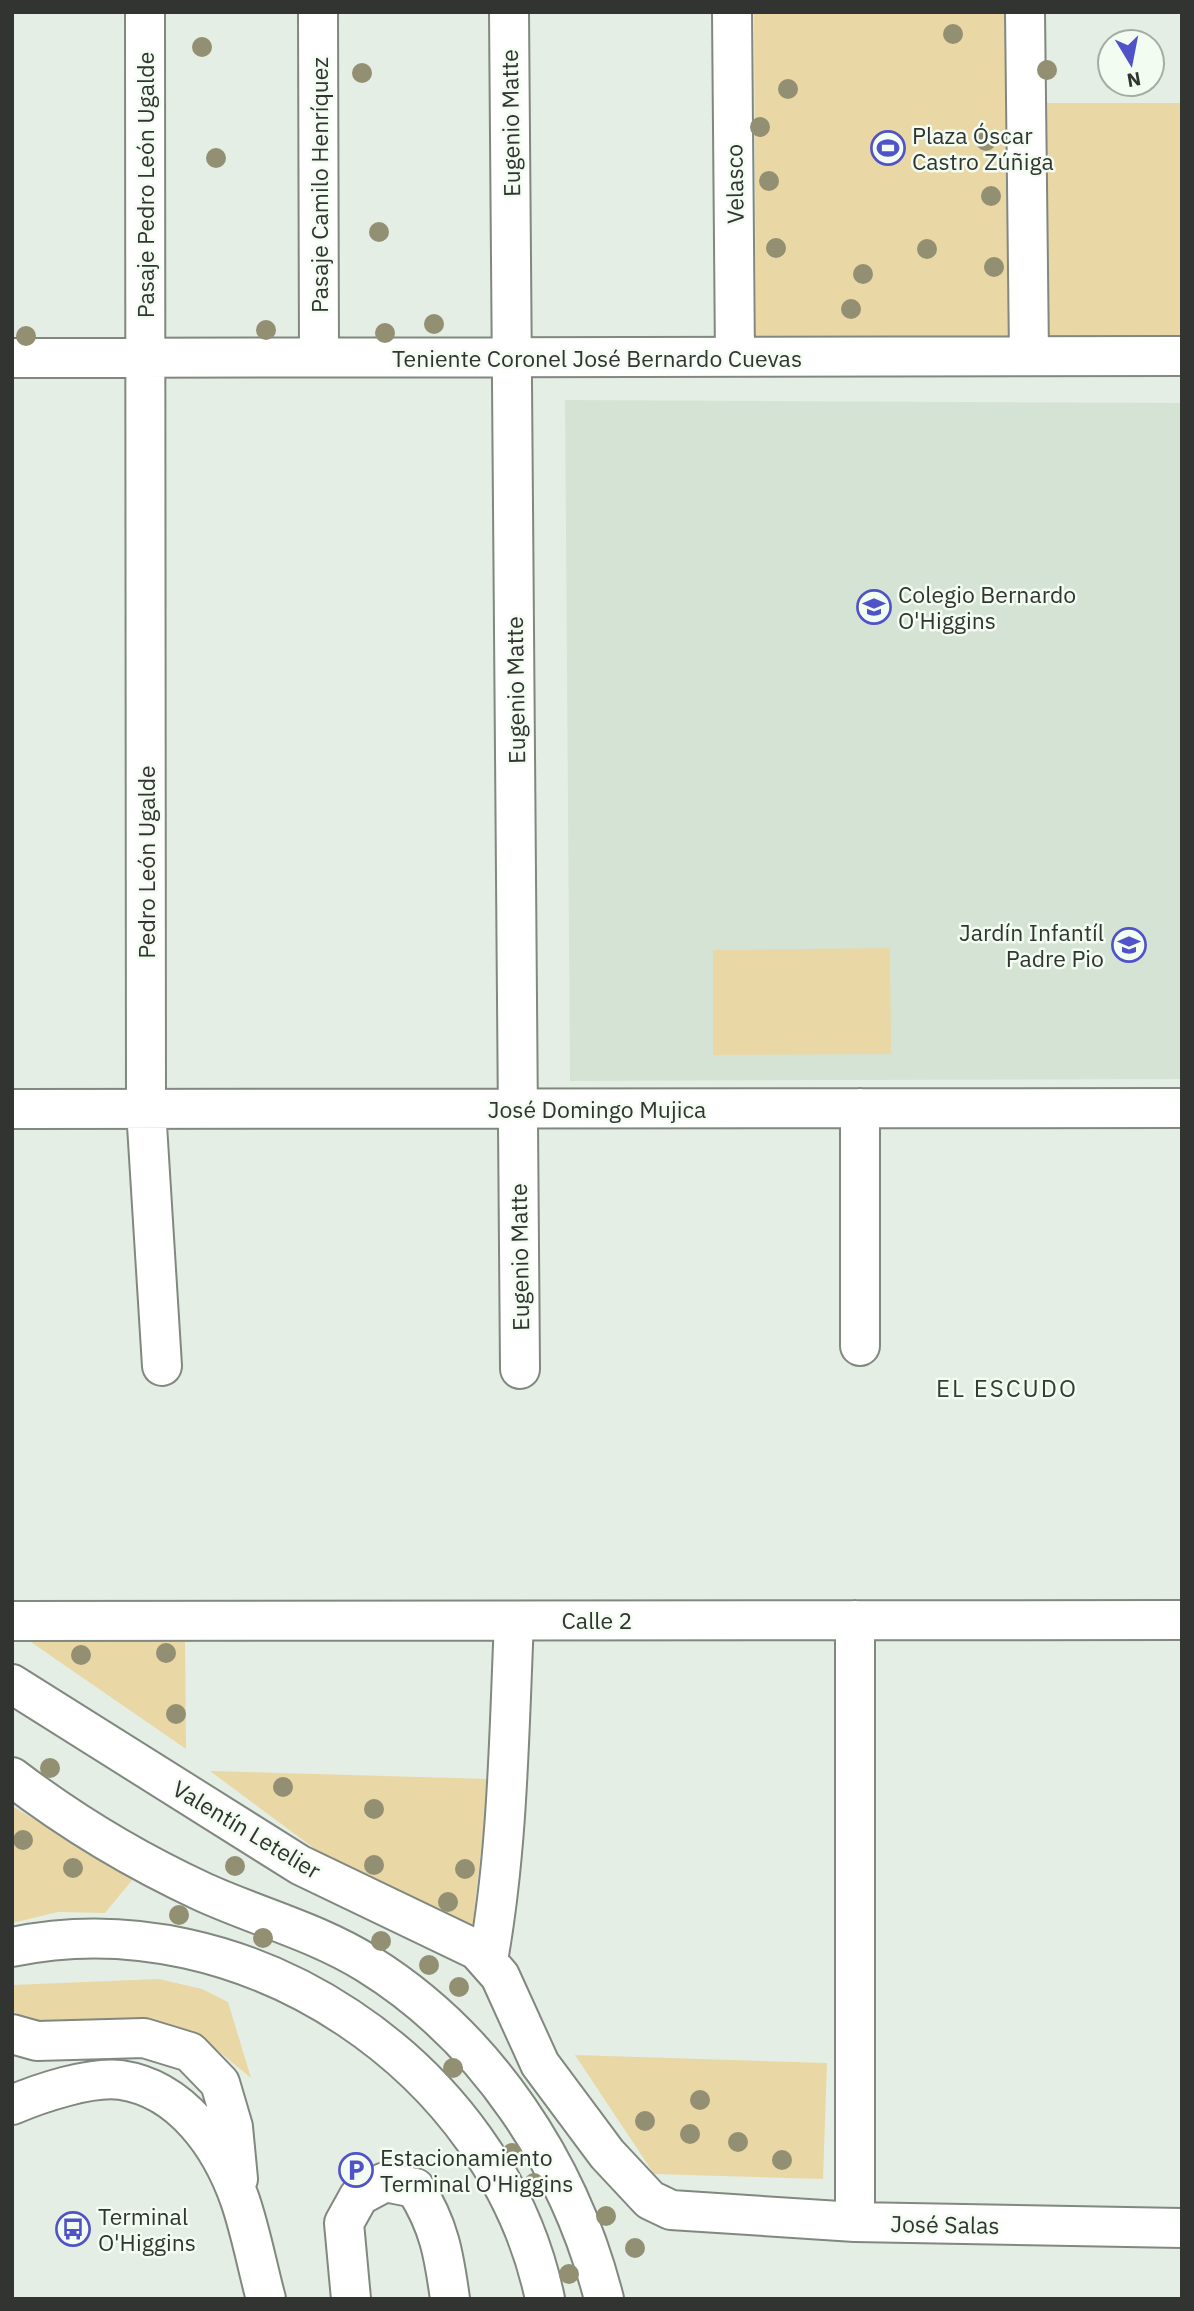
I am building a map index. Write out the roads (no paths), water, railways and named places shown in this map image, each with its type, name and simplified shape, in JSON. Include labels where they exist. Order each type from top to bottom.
[{"type":"main road","name":"Pasaje Pedro León Ugalde","points":[[145,12],[145,358]]},
{"type":"main road","name":"Pasaje Camilo Henríquez","points":[[318,12],[319,357]]},
{"type":"main road","name":"Eugenio Matte","points":[[509,12],[520,1368]]},
{"type":"main road","name":"Velasco","points":[[732,12],[735,357]]},
{"type":"main road","points":[[1025,12],[1029,355]]},
{"type":"main road","name":"Teniente Coronel José Bernardo Cuevas","points":[[12,358],[996,359],[1029,355],[1182,356]]},
{"type":"main road","name":"Pedro León Ugalde","points":[[145,358],[146,1109],[162,1366]]},
{"type":"main road","points":[[859,1346],[860,1108]]},
{"type":"main road","name":"José Domingo Mujica","points":[[12,1109],[1182,1108]]},
{"type":"main road","points":[[488,1960],[498,1905],[504,1832],[514,1620]]},
{"type":"main road","points":[[855,1620],[855,2222]]},
{"type":"main road","name":"Calle 2","points":[[12,1621],[1182,1620]]},
{"type":"main road","name":"Valentín Letelier","points":[[12,1685],[300,1865],[464,1942],[488,1960]]},
{"type":"main road","points":[[12,1777],[87,1829],[145,1863],[204,1892],[333,1945],[369,1964],[444,2024],[482,2063],[516,2106],[539,2142],[578,2218],[604,2299]]},
{"type":"main road","points":[[12,1947],[73,1937],[111,1938],[195,1951],[284,1982],[353,2020],[416,2070],[470,2131],[497,2174],[519,2218],[545,2299]]},
{"type":"main road","name":"José Salas","points":[[488,1960],[500,1976],[540,2064],[630,2182],[650,2200],[671,2210],[855,2222],[1182,2228]]},
{"type":"main road","points":[[12,2034],[37,2041],[144,2038],[190,2052],[220,2082],[233,2127],[240,2199],[266,2299]]},
{"type":"main road","points":[[12,2105],[51,2088],[121,2080],[173,2099],[207,2135],[240,2199]]},
{"type":"main road","points":[[351,2299],[344,2223],[359,2196],[385,2182],[415,2188],[433,2216],[444,2255],[450,2299]]},
{"type":"place","name":"Plaza Óscar Castro Zúñiga","points":[[888,148]]},
{"type":"place","name":"Colegio Bernardo O'Higgins","points":[[874,607]]},
{"type":"place","name":"Jardín Infantíl Padre Pio","points":[[1129,945]]},
{"type":"place","name":"Estacionamiento Terminal O'Higgins","points":[[356,2170]]},
{"type":"place","name":"Terminal O'Higgins","points":[[73,2229]]},
{"type":"district","name":"EL ESCUDO","points":[[1007,1388]]}]
